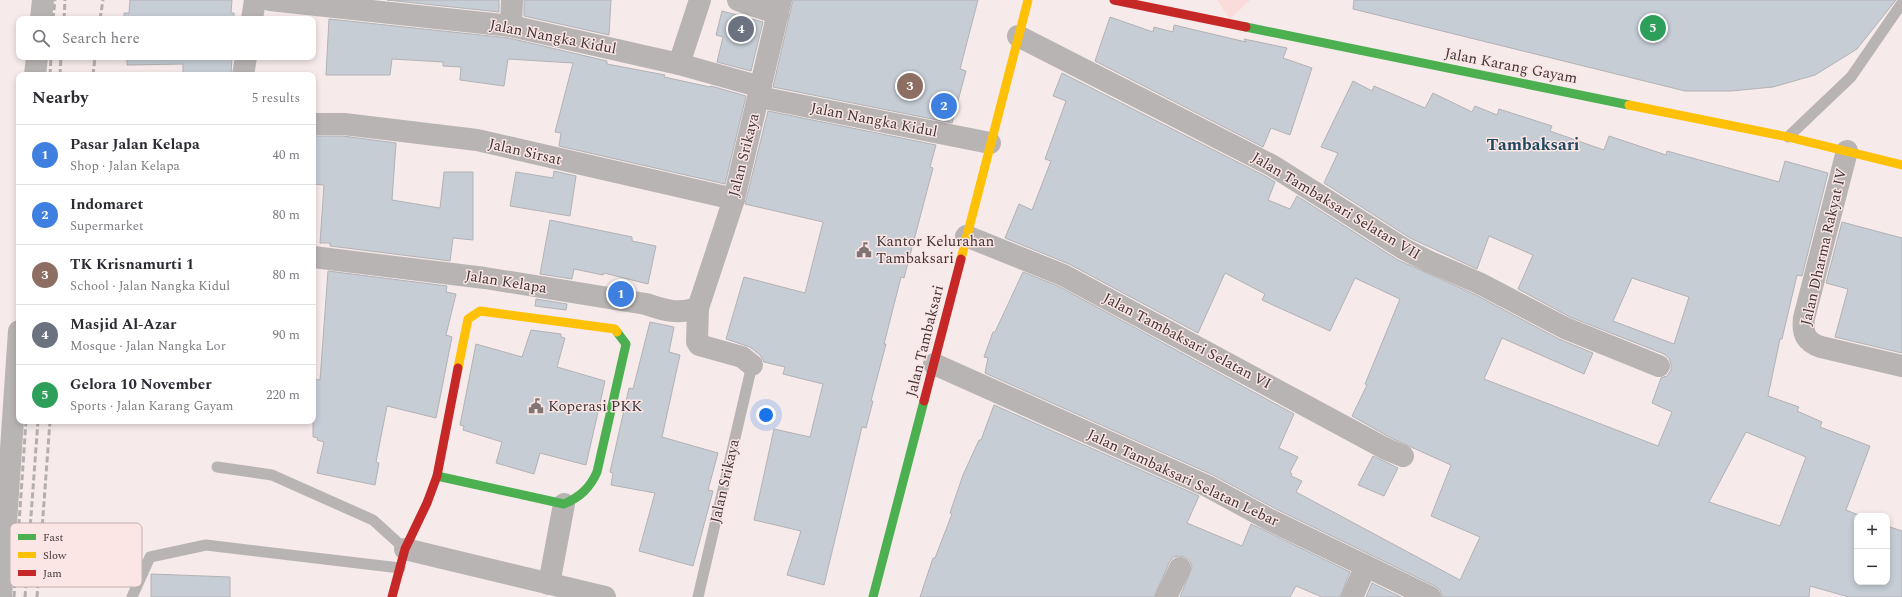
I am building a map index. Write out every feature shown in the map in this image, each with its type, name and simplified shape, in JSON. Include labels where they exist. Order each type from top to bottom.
[{"type":"street","points":[[41,16],[43,0]]},
{"type":"street","points":[[252,16],[255,0]]},
{"type":"street","name":"Jalan Nangka Kidul","points":[[270,0],[384,6],[511,26],[679,64],[760,92],[990,143]]},
{"type":"street","points":[[511,26],[512,0]]},
{"type":"street","points":[[679,64],[700,0]]},
{"type":"street","points":[[738,0],[779,7]]},
{"type":"street","name":"Jalan Tambaksari","points":[[873,597],[1028,0]]},
{"type":"street","name":"Jalan Karang Gayam","points":[[1114,0],[1788,137],[1902,165]]},
{"type":"street","name":"Jalan Srikaya","points":[[752,365],[742,357],[699,345],[697,342],[698,308],[734,200],[779,7]]},
{"type":"street","name":"Jalan Tambaksari Selatan VII","points":[[1018,36],[1273,166],[1404,249],[1479,283],[1565,328],[1616,350],[1659,366]]},
{"type":"street","points":[[35,72],[37,60]]},
{"type":"street","points":[[244,72],[246,60]]},
{"type":"street","name":"Jalan Sirsat","points":[[316,124],[344,124],[476,140],[734,200]]},
{"type":"street","name":"Jalan Dharma Rakyat IV","points":[[1847,151],[1804,318],[1804,335],[1812,344],[1821,347],[1902,366]]},
{"type":"street","name":"Jalan Tambaksari Selatan VI","points":[[966,236],[1069,279],[1386,449],[1403,456]]},
{"type":"street","name":"Jalan Kelapa","points":[[316,257],[485,278],[646,304],[668,312],[686,312],[698,308]]},
{"type":"street","points":[[392,597],[402,559],[427,503],[437,476],[468,319],[480,311],[615,329],[626,344],[597,472],[592,484],[578,499],[564,504],[437,476]]},
{"type":"street","name":"Jalan Tambaksari Selatan Lebar","points":[[934,364],[1207,486],[1270,520],[1430,597]]},
{"type":"street","points":[[1,597],[16,375]]},
{"type":"street","points":[[549,584],[564,504]]},
{"type":"street","points":[[402,559],[549,584],[605,597]]},
{"type":"street","points":[[1352,597],[1366,566]]},
{"type":"street","points":[[1166,597],[1180,568]]},
{"type":"lane","points":[[1788,137],[1851,77],[1902,3]]},
{"type":"lane","name":"Jalan Srikaya","points":[[698,597],[752,365]]},
{"type":"lane","points":[[217,467],[272,475],[373,520],[402,559]]},
{"type":"lane","points":[[142,575],[150,557],[206,545],[402,559]]},
{"type":"lane","points":[[132,597],[136,587]]},
{"type":"shaded area","points":[[1217,0],[1250,0],[1230,19]]},
{"type":"building","points":[[130,0],[232,0],[231,13],[234,13],[234,16],[124,16],[124,13],[129,13]]},
{"type":"building","points":[[387,0],[499,0],[499,12]]},
{"type":"building","points":[[524,0],[611,0],[609,35],[524,16]]},
{"type":"building","points":[[793,0],[978,0],[960,69],[966,71],[952,123],[773,87]]},
{"type":"building","points":[[1354,0],[1896,0],[1857,49],[1815,75],[1773,87],[1731,91],[1685,91],[1353,9]]},
{"type":"building","points":[[722,11],[763,22],[751,71],[717,62],[723,37],[716,35]]},
{"type":"building","points":[[1110,17],[1153,32],[1154,27],[1173,32],[1174,25],[1246,42],[1244,39],[1287,48],[1283,58],[1312,68],[1290,135],[1271,128],[1263,147],[1095,61]]},
{"type":"building","points":[[329,19],[509,38],[607,61],[607,64],[665,75],[664,77],[711,86],[746,96],[725,184],[559,146],[561,133],[555,132],[573,63],[508,59],[504,86],[460,80],[461,67],[443,66],[443,62],[392,59],[390,75],[326,75]]},
{"type":"building","points":[[127,60],[232,60],[231,72],[183,72],[183,64],[127,65]]},
{"type":"building","points":[[1062,73],[1267,177],[1275,182],[1268,200],[1290,209],[1297,196],[1398,260],[1474,294],[1559,339],[1593,353],[1584,374],[1502,338],[1484,379],[1658,446],[1672,412],[1652,403],[1661,378],[1667,376],[1671,370],[1669,358],[1664,354],[1570,317],[1518,289],[1533,255],[1489,236],[1477,269],[1410,238],[1324,183],[1338,153],[1321,147],[1353,81],[1372,91],[1374,86],[1425,108],[1433,93],[1472,112],[1475,106],[1497,115],[1499,109],[1552,126],[1550,131],[1604,150],[1609,136],[1666,155],[1667,151],[1779,182],[1785,161],[1828,173],[1802,276],[1797,275],[1782,339],[1780,339],[1768,396],[1799,407],[1797,411],[1822,422],[1820,427],[1870,446],[1846,510],[1854,513],[1854,585],[1890,585],[1890,527],[1902,531],[1902,597],[1849,597],[1810,586],[1809,597],[1442,597],[1440,590],[1435,586],[1276,509],[1213,475],[985,373],[988,358],[984,357],[993,332],[995,332],[1023,272],[1058,286],[1294,414],[1279,448],[1298,457],[1290,472],[1292,474],[1291,476],[1302,481],[1296,492],[1460,580],[1480,537],[1431,516],[1451,465],[1391,438],[1352,416],[1367,385],[1365,384],[1400,299],[1355,278],[1330,331],[1262,300],[1265,294],[1225,273],[1198,333],[1069,264],[1005,238],[1019,204],[1032,210],[1051,161],[1045,159],[1066,101],[1053,96]],"holes":[[[1632,278],[1689,297],[1674,344],[1613,321]],[[1746,432],[1806,457],[1780,526],[1709,502]]]},
{"type":"building","points":[[768,111],[936,145],[930,167],[933,168],[904,278],[901,277],[871,401],[873,401],[866,428],[862,427],[824,585],[787,575],[801,531],[754,520],[774,429],[810,437],[823,384],[783,374],[785,367],[764,362],[760,355],[750,347],[726,339],[744,277],[805,293],[823,222],[745,204]]},
{"type":"building","points":[[316,136],[343,136],[396,143],[392,200],[440,208],[444,172],[473,172],[473,240],[453,238],[450,261],[330,246],[330,243],[320,243],[324,185],[316,184]]},
{"type":"building","points":[[554,171],[576,176],[570,216],[510,206],[516,172],[553,178]]},
{"type":"building","points":[[550,220],[632,237],[632,241],[656,246],[648,284],[604,273],[603,275],[574,269],[572,279],[540,274]]},
{"type":"building","points":[[1842,222],[1902,238],[1902,353],[1835,337],[1848,289],[1826,283]]},
{"type":"building","points":[[328,271],[447,286],[446,292],[456,294],[446,335],[452,337],[436,418],[387,406],[376,462],[379,463],[375,485],[317,473],[324,442],[313,437],[313,424],[316,424],[316,379],[320,380]]},
{"type":"building","points":[[536,299],[567,304],[566,310],[535,306]]},
{"type":"building","points":[[650,322],[674,327],[669,352],[680,355],[662,437],[718,453],[708,490],[713,491],[693,566],[639,551],[655,493],[611,485],[613,473],[610,472],[629,388],[633,389]]},
{"type":"building","name":"Koperasi PKK","points":[[531,330],[561,334],[561,337],[565,338],[557,367],[605,381],[586,465],[540,453],[534,474],[496,463],[502,442],[463,430],[464,426],[460,425],[476,344],[522,357]]},
{"type":"building","points":[[994,405],[1199,496],[1187,523],[1242,546],[1251,524],[1350,572],[1340,597],[1322,597],[1296,586],[1290,597],[1180,597],[1192,567],[1190,561],[1185,557],[1179,556],[1173,557],[1169,563],[1154,597],[920,597],[933,558],[935,558],[952,514],[950,513],[963,475],[979,440],[981,440]]},
{"type":"building","points":[[1373,456],[1398,468],[1384,496],[1358,485]]},
{"type":"building","points":[[151,574],[230,577],[230,597],[151,597]]},
{"type":"building","points":[[1372,583],[1401,597],[1366,597]]},
{"type":"railway","points":[[53,16],[55,0]]},
{"type":"railway","points":[[64,16],[65,0]]},
{"type":"railway","points":[[100,16],[103,0]]},
{"type":"railway","points":[[50,72],[51,60]]},
{"type":"railway","points":[[60,72],[61,60]]},
{"type":"railway","points":[[93,72],[95,60]]},
{"type":"railway","points":[[19,523],[26,424]]},
{"type":"railway","points":[[30,523],[38,424]]},
{"type":"railway","points":[[42,523],[50,424]]},
{"type":"railway","points":[[14,597],[15,587]]},
{"type":"railway","points":[[25,597],[26,587]]},
{"type":"railway","points":[[37,597],[38,587]]},
{"type":"traffic: fast","points":[[1246,27],[1629,105]]},
{"type":"traffic: fast","points":[[437,476],[564,504],[580,495],[591,483],[597,472],[626,344],[617,332]]},
{"type":"traffic: fast","points":[[873,597],[924,401]]},
{"type":"traffic: slow","points":[[961,259],[1028,0]]},
{"type":"traffic: slow","points":[[1629,105],[1788,137],[1902,165]]},
{"type":"traffic: slow","points":[[458,368],[468,319],[480,311],[615,329],[617,332]]},
{"type":"traffic: jam","points":[[1114,0],[1246,27]]},
{"type":"traffic: jam","points":[[924,401],[961,259]]},
{"type":"traffic: jam","points":[[392,597],[405,549],[427,503],[437,476],[458,368]]},
{"type":"place","name":"Gelora 10 November","points":[[1653,28]]},
{"type":"place","name":"Masjid Al-Azar","points":[[741,29]]},
{"type":"place","name":"TK Krisnamurti 1","points":[[910,86]]},
{"type":"place","name":"Indomaret","points":[[944,106]]},
{"type":"place","name":"Kantor Kelurahan Tambaksari","points":[[864,250]]},
{"type":"place","name":"Pasar Jalan Kelapa","points":[[621,294]]},
{"type":"place","name":"Koperasi PKK","points":[[536,406]]},
{"type":"district","name":"Tambaksari","points":[[1533,145]]}]
